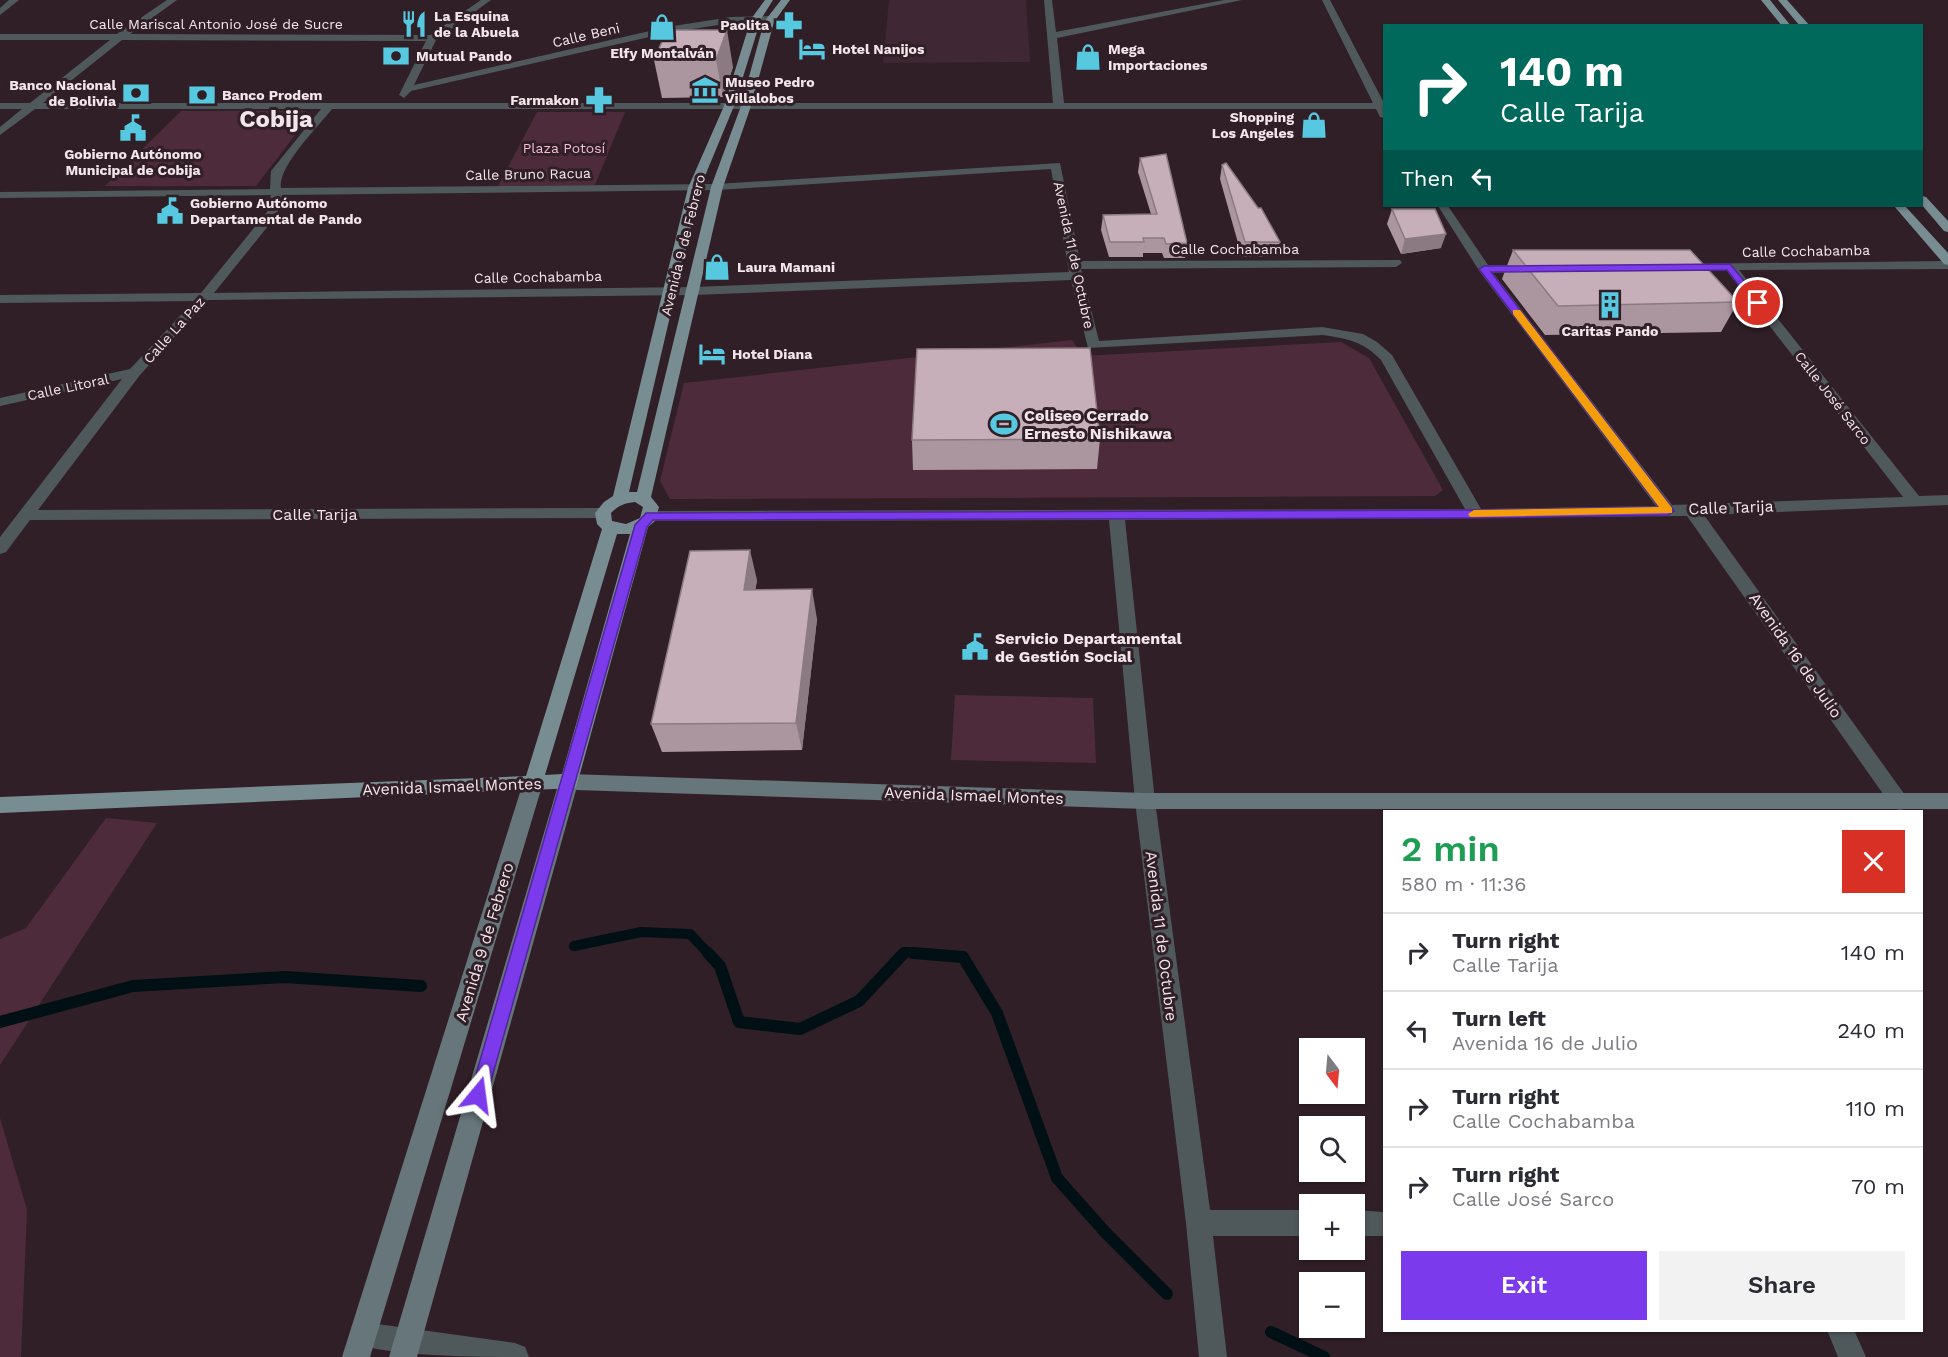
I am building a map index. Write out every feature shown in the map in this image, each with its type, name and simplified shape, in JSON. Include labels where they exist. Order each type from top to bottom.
[{"type":"main road","name":"Avenida 9 de Febrero","points":[[620,499],[694,188],[729,106],[756,19],[769,0]]},
{"type":"main road","name":"Avenida 9 de Febrero","points":[[643,499],[717,187],[746,106],[771,19],[786,0]]},
{"type":"main road","points":[[1765,0],[1785,24]]},
{"type":"main road","points":[[1782,0],[1804,24]]},
{"type":"main road","points":[[1923,200],[1948,228]]},
{"type":"main road","points":[[1900,207],[1948,263]]},
{"type":"main road","points":[[569,782],[651,507],[643,499],[620,499],[607,520],[627,529],[646,520]]},
{"type":"main road","name":"Avenida 9 de Febrero","points":[[532,783],[607,520]]},
{"type":"main road","name":"Avenida Ismael Montes","points":[[0,805],[569,782]]},
{"type":"street","points":[[0,12],[15,0]]},
{"type":"street","points":[[0,132],[120,36],[172,1],[188,0]]},
{"type":"street","points":[[394,107],[408,89],[432,38],[487,0]]},
{"type":"street","points":[[1048,0],[1059,107]]},
{"type":"street","points":[[1050,36],[1238,0]]},
{"type":"street","points":[[0,106],[1381,106],[1326,0]]},
{"type":"street","name":"Calle Beni","points":[[408,89],[667,30],[771,19]]},
{"type":"street","name":"Calle Mariscal Antonio José de Sucre","points":[[0,37],[432,38]]},
{"type":"street","name":"Calle La Paz","points":[[0,548],[135,372],[204,297],[273,213],[277,192],[274,186],[277,171],[329,106]]},
{"type":"street","name":"Calle Bruno Racua","points":[[0,195],[694,188],[1056,165]]},
{"type":"street","name":"Avenida 11 de Octubre","points":[[1056,165],[1075,270],[1093,345],[1322,332],[1352,333],[1373,343],[1387,358],[1476,514]]},
{"type":"street","points":[[1444,207],[1484,269],[1668,511]]},
{"type":"street","name":"Calle Cochabamba","points":[[0,299],[694,291],[1075,270],[1396,263]]},
{"type":"street","name":"Calle Cochabamba","points":[[1671,267],[1948,263]]},
{"type":"street","name":"Calle José Sarco","points":[[1730,267],[1914,500]]},
{"type":"street","points":[[1484,269],[1542,268]]},
{"type":"street","name":"Calle Litoral","points":[[0,402],[135,372]]},
{"type":"street","name":"Calle Tarija","points":[[646,520],[1116,514],[1476,514],[1668,511],[1691,508],[1948,500]]},
{"type":"street","name":"Avenida 16 de Julio","points":[[1691,508],[1900,802]]},
{"type":"street","name":"Avenida 11 de Octubre","points":[[1116,514],[1145,801],[1199,1223],[1213,1357]]},
{"type":"street","name":"Calle Tarija","points":[[27,515],[607,520]]},
{"type":"street","points":[[405,1350],[569,782]]},
{"type":"street","name":"Avenida Ismael Montes","points":[[569,782],[1145,801],[1600,806],[1948,801]]},
{"type":"street","name":"Avenida 9 de Febrero","points":[[360,1346],[532,783]]},
{"type":"street","points":[[1199,1223],[1299,1223]]},
{"type":"street","points":[[1365,1223],[1383,1224]]},
{"type":"street","points":[[1841,1332],[1852,1357]]},
{"type":"street","points":[[360,1346],[515,1357]]},
{"type":"shaded area","points":[[889,0],[1026,0],[1030,62],[883,63]]},
{"type":"green space","points":[[181,111],[303,111],[312,113],[256,186],[105,186]]},
{"type":"green space","name":"Plaza Potosí","points":[[537,112],[625,112],[595,185],[498,186]]},
{"type":"green space","points":[[1072,340],[1083,356],[1341,342],[1369,358],[1443,490],[1435,496],[670,499],[660,481],[684,383]]},
{"type":"green space","points":[[955,695],[1093,698],[1096,763],[951,760]]},
{"type":"green space","points":[[106,818],[157,823],[0,1065],[0,939],[26,928]]},
{"type":"green space","points":[[0,1118],[27,1210],[21,1357],[0,1357]]},
{"type":"building","points":[[667,30],[727,30],[716,60],[654,60]]},
{"type":"building","points":[[1166,154],[1187,243],[1166,244],[1164,238],[1143,238],[1144,242],[1110,242],[1103,215],[1157,214],[1140,158]]},
{"type":"building","points":[[1226,163],[1258,208],[1261,208],[1280,242],[1245,242],[1222,165]]},
{"type":"building","points":[[1392,209],[1435,209],[1446,234],[1405,239]]},
{"type":"building","points":[[1513,250],[1690,250],[1738,302],[1558,306]]},
{"type":"building","name":"Coliseo Cerrado Ernesto Nishikawa","points":[[1090,348],[1100,439],[912,440],[917,349]]},
{"type":"building","points":[[750,550],[744,590],[812,589],[796,723],[651,724],[690,551]]},
{"type":"waterway","points":[[574,946],[641,932],[690,934],[709,954]]},
{"type":"waterway","points":[[708,953],[720,966],[739,1022],[800,1029],[859,1001],[904,953]]},
{"type":"waterway","points":[[904,953],[930,954]]},
{"type":"waterway","points":[[913,953],[963,957],[997,1013],[1057,1178],[1105,1232],[1167,1294]]},
{"type":"waterway","points":[[0,1022],[133,986],[285,977],[421,986]]},
{"type":"waterway","points":[[1271,1332],[1324,1357]]},
{"type":"slow traffic","points":[[1474,514],[1668,511],[1517,312]]},
{"type":"place","name":"La Esquina de la Abuela","points":[[414,24]]},
{"type":"place","name":"Paolita","points":[[789,25]]},
{"type":"place","name":"Elfy Montalván","points":[[662,27]]},
{"type":"place","name":"Hotel Nanijos","points":[[812,49]]},
{"type":"place","name":"Mutual Pando","points":[[396,56]]},
{"type":"place","name":"Mega Importaciones","points":[[1088,57]]},
{"type":"place","name":"Museo Pedro Villalobos","points":[[705,90]]},
{"type":"place","name":"Banco Nacional de Bolivia","points":[[136,93]]},
{"type":"place","name":"Banco Prodem","points":[[202,95]]},
{"type":"place","name":"Farmakon","points":[[599,100]]},
{"type":"place","name":"Shopping Los Angeles","points":[[1314,125]]},
{"type":"place","name":"Gobierno Autónomo Municipal de Cobija","points":[[133,128]]},
{"type":"place","name":"Gobierno Autónomo Departamental de Pando","points":[[170,211]]},
{"type":"place","name":"Laura Mamani","points":[[717,267]]},
{"type":"place","name":"Caritas Pando","points":[[1610,305]]},
{"type":"place","name":"Hotel Diana","points":[[712,354]]},
{"type":"place","name":"Coliseo Cerrado Ernesto Nishikawa","points":[[1004,424]]},
{"type":"place","name":"Servicio Departamental de Gestión Social","points":[[975,647]]},
{"type":"district","name":"Cobija","points":[[276,119]]},
{"type":"route","points":[[478,1095],[641,525],[650,516],[1476,514],[1668,511],[1484,269],[1730,267],[1758,303]]}]
